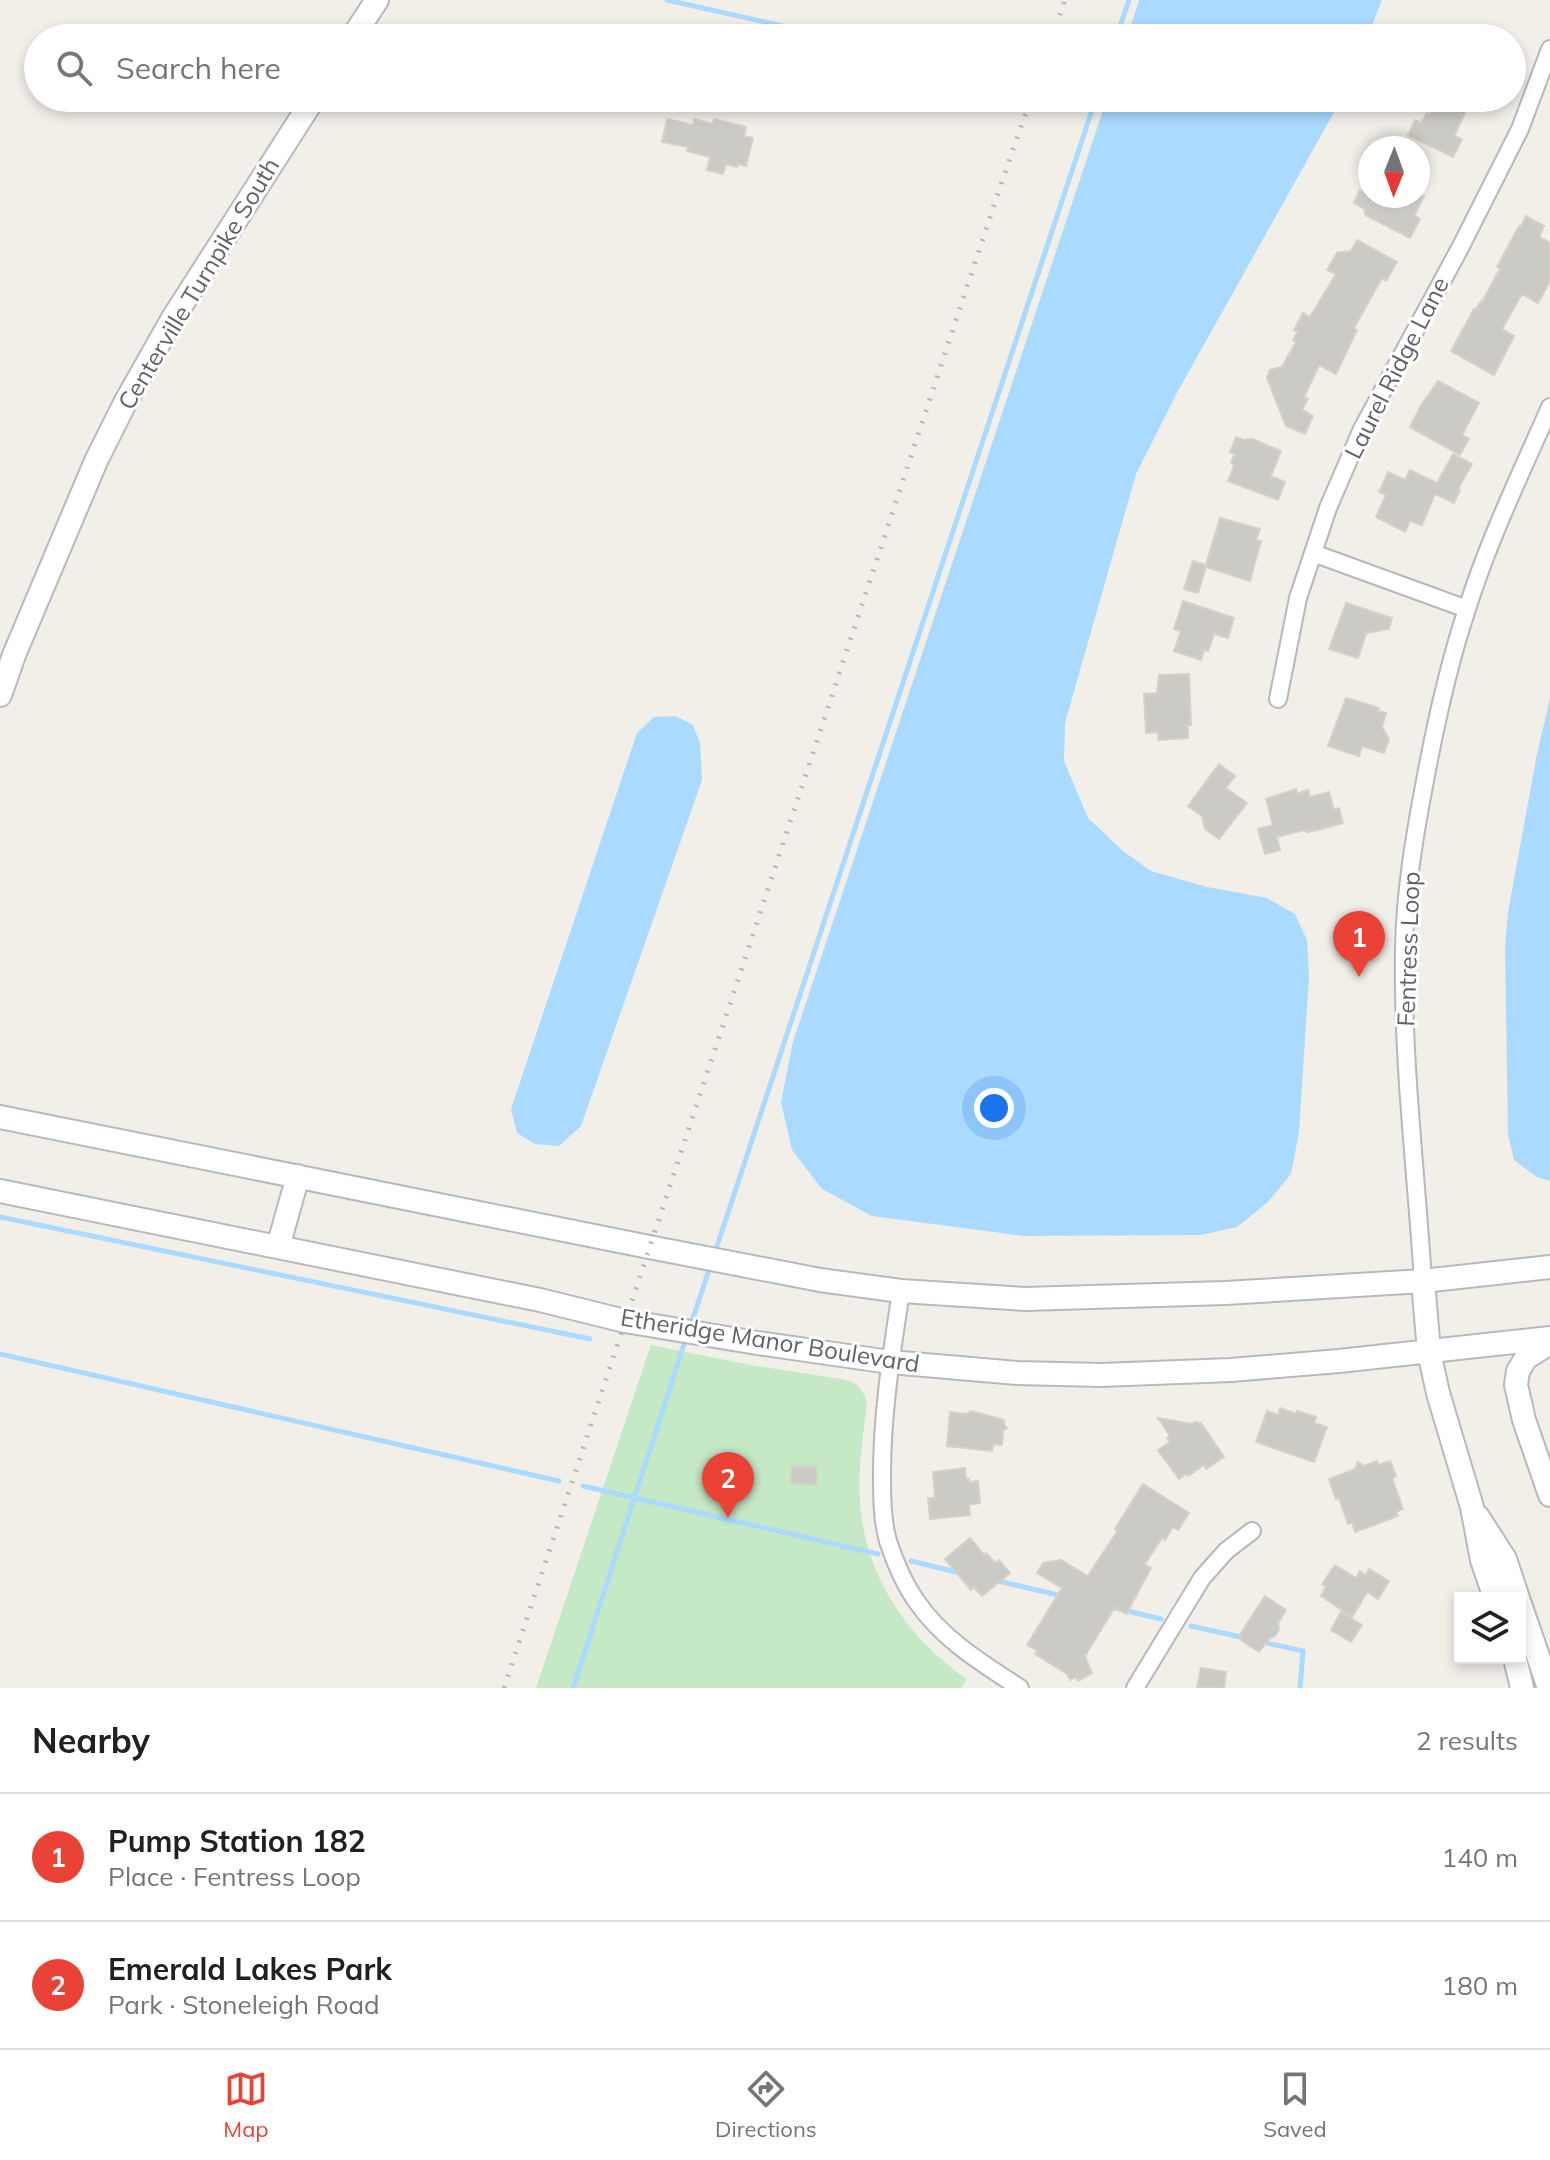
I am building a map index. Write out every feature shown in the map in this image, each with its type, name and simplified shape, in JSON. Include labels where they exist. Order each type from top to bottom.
[{"type":"main road","points":[[361,24],[377,0]]},
{"type":"main road","name":"Centerville Turnpike South","points":[[0,695],[90,475],[125,403],[173,318],[305,112]]},
{"type":"main road","points":[[0,1117],[820,1280],[901,1291],[1025,1299],[1225,1293],[1423,1281],[1550,1267]]},
{"type":"main road","points":[[278,1247],[298,1176]]},
{"type":"main road","name":"Etheridge Manor Boulevard","points":[[0,1191],[540,1300],[625,1321],[890,1362],[1017,1373],[1101,1375],[1231,1370],[1550,1341]]},
{"type":"main road","name":"Fentress Loop","points":[[1423,1281],[1429,1352],[1438,1393],[1472,1507],[1482,1560],[1493,1592]]},
{"type":"main road","points":[[1550,1341],[1526,1358],[1518,1371],[1516,1385],[1524,1420],[1550,1495]]},
{"type":"main road","name":"Fentress Loop","points":[[1472,1507],[1505,1559],[1516,1592]]},
{"type":"main road","name":"Fentress Loop","points":[[1526,1621],[1549,1688]]},
{"type":"main road","points":[[1516,1664],[1522,1688]]},
{"type":"street","name":"Laurel Ridge Lane","points":[[1278,699],[1298,598],[1328,508],[1362,429],[1520,129],[1550,49]]},
{"type":"street","name":"Fentress Loop","points":[[1423,1281],[1409,1110],[1404,946],[1412,847],[1435,729],[1467,609],[1504,510],[1550,407]]},
{"type":"street","points":[[1313,553],[1467,609]]},
{"type":"street","points":[[901,1291],[882,1448],[882,1499],[887,1539],[900,1574],[917,1603],[941,1630],[975,1659],[1020,1688]]},
{"type":"street","points":[[1135,1688],[1202,1578],[1226,1551],[1252,1531]]},
{"type":"green space","points":[[651,1345],[847,1380],[860,1389],[867,1404],[860,1465],[860,1502],[870,1555],[880,1580],[908,1624],[945,1663],[967,1679],[961,1688],[536,1688]]},
{"type":"water","points":[[1139,0],[1382,0],[1373,24],[1131,24]]},
{"type":"water","points":[[1102,112],[1334,112],[1178,391],[1136,474],[1065,723],[1064,761],[1088,818],[1123,851],[1151,871],[1207,887],[1267,898],[1295,914],[1307,940],[1309,977],[1299,1132],[1291,1174],[1267,1203],[1237,1227],[1201,1235],[1023,1236],[872,1216],[822,1189],[792,1150],[781,1102],[793,1042]]},
{"type":"water","points":[[1550,698],[1550,1181],[1537,1177],[1514,1160],[1508,1134],[1505,948],[1508,912]]},
{"type":"water","points":[[675,716],[693,725],[700,743],[702,780],[581,1126],[559,1146],[535,1144],[517,1133],[511,1109],[637,733],[654,717]]},
{"type":"building","points":[[1465,112],[1454,136],[1462,139],[1453,157],[1430,146],[1430,136],[1408,135],[1415,120],[1421,123],[1427,113]]},
{"type":"building","points":[[667,119],[693,125],[694,119],[713,124],[714,119],[746,127],[744,136],[753,138],[746,166],[726,164],[723,174],[707,170],[710,157],[687,151],[688,147],[662,142]]},
{"type":"building","points":[[1418,208],[1414,216],[1420,219],[1410,238],[1365,215],[1365,209]]},
{"type":"building","points":[[1526,216],[1544,226],[1539,237],[1550,243],[1550,281],[1538,303],[1522,294],[1502,329],[1514,336],[1494,375],[1451,351],[1474,309],[1482,302],[1500,269],[1497,267]]},
{"type":"building","points":[[1357,240],[1397,262],[1386,281],[1382,278],[1354,328],[1357,330],[1336,374],[1319,365],[1304,397],[1308,399],[1302,410],[1313,416],[1305,434],[1286,426],[1267,378],[1270,370],[1282,367],[1296,342],[1293,340],[1298,332],[1294,330],[1303,313],[1310,317],[1336,274],[1327,270],[1337,253],[1351,251]]},
{"type":"building","points":[[1438,381],[1479,403],[1462,435],[1469,439],[1460,455],[1410,427]]},
{"type":"building","points":[[1236,437],[1252,439],[1281,451],[1271,476],[1285,482],[1278,500],[1228,481],[1235,454],[1230,452]]},
{"type":"building","points":[[1453,454],[1472,464],[1454,503],[1435,494],[1422,525],[1410,521],[1405,532],[1376,517],[1386,495],[1379,492],[1388,472],[1405,480],[1410,470],[1437,483]]},
{"type":"building","points":[[1220,518],[1260,529],[1256,540],[1261,541],[1250,581],[1206,567],[1198,593],[1184,589],[1193,561],[1206,565]]},
{"type":"building","points":[[1183,601],[1234,618],[1228,638],[1214,634],[1201,660],[1174,651],[1181,631],[1174,629]]},
{"type":"building","points":[[1346,603],[1392,618],[1389,629],[1367,631],[1358,658],[1329,649]]},
{"type":"building","points":[[1189,674],[1191,725],[1188,725],[1188,738],[1158,740],[1158,732],[1146,733],[1144,694],[1157,693],[1159,675]]},
{"type":"building","points":[[1346,698],[1386,713],[1382,727],[1389,739],[1384,753],[1362,746],[1359,756],[1328,746]]},
{"type":"building","points":[[1219,764],[1235,776],[1226,788],[1247,803],[1219,839],[1205,829],[1202,816],[1188,806]]},
{"type":"building","points":[[1296,789],[1297,794],[1308,790],[1310,797],[1329,792],[1334,810],[1339,808],[1343,823],[1277,837],[1280,850],[1265,854],[1258,829],[1273,825],[1266,799]]},
{"type":"building","points":[[1280,1408],[1316,1417],[1314,1423],[1327,1427],[1314,1462],[1256,1442],[1267,1411],[1278,1415]]},
{"type":"building","points":[[971,1411],[1004,1420],[1007,1428],[1003,1431],[1002,1445],[993,1444],[992,1451],[947,1446],[950,1412],[967,1414]]},
{"type":"building","points":[[1158,1418],[1201,1423],[1224,1457],[1206,1469],[1204,1465],[1179,1479],[1158,1450],[1170,1442],[1167,1438],[1170,1436]]},
{"type":"building","points":[[1377,1461],[1378,1465],[1390,1461],[1396,1476],[1392,1478],[1403,1509],[1396,1512],[1398,1516],[1355,1532],[1352,1522],[1348,1524],[1329,1479],[1355,1469],[1358,1462],[1364,1466]]},
{"type":"building","points":[[792,1466],[817,1467],[816,1485],[791,1483]]},
{"type":"building","points":[[965,1468],[969,1482],[978,1481],[980,1503],[969,1505],[970,1515],[930,1519],[928,1498],[935,1498],[933,1472]]},
{"type":"building","points":[[1143,1484],[1189,1513],[1178,1530],[1173,1527],[1165,1540],[1162,1538],[1145,1564],[1151,1568],[1126,1614],[1115,1607],[1085,1656],[1092,1673],[1078,1681],[1076,1677],[1070,1680],[1067,1674],[1035,1654],[1037,1650],[1027,1645],[1062,1588],[1037,1573],[1043,1563],[1061,1560],[1088,1576]]},
{"type":"building","points":[[970,1538],[984,1555],[986,1553],[995,1563],[999,1560],[1010,1573],[982,1596],[974,1587],[971,1590],[945,1559]]},
{"type":"building","points":[[1335,1565],[1356,1578],[1360,1571],[1366,1575],[1369,1569],[1389,1581],[1378,1599],[1367,1592],[1352,1617],[1321,1596],[1326,1587],[1322,1584]]},
{"type":"building","points":[[1265,1596],[1286,1610],[1278,1623],[1279,1630],[1259,1652],[1238,1638]]},
{"type":"building","points":[[1341,1612],[1362,1625],[1351,1642],[1331,1630]]},
{"type":"building","points":[[1201,1668],[1226,1672],[1224,1688],[1197,1688]]},
{"type":"waterway","points":[[667,0],[774,24]]},
{"type":"waterway","points":[[1121,24],[1129,0]]},
{"type":"waterway","points":[[716,1249],[1091,112]]},
{"type":"waterway","points":[[0,1217],[590,1339]]},
{"type":"waterway","points":[[692,1321],[709,1270]]},
{"type":"waterway","points":[[573,1688],[685,1341]]},
{"type":"waterway","points":[[0,1354],[559,1481]]},
{"type":"waterway","points":[[583,1486],[878,1554]]},
{"type":"waterway","points":[[911,1561],[960,1573]]},
{"type":"waterway","points":[[994,1580],[1062,1596]]},
{"type":"waterway","points":[[1111,1607],[1161,1619]]},
{"type":"waterway","points":[[1191,1626],[1245,1638]]},
{"type":"waterway","points":[[1262,1642],[1303,1651],[1300,1688]]},
{"type":"railway","points":[[1057,24],[1065,0]]},
{"type":"railway","points":[[504,1688],[1026,112]]},
{"type":"place","name":"Pump Station 182","points":[[1359,977]]},
{"type":"place","name":"Emerald Lakes Park","points":[[728,1518]]}]
